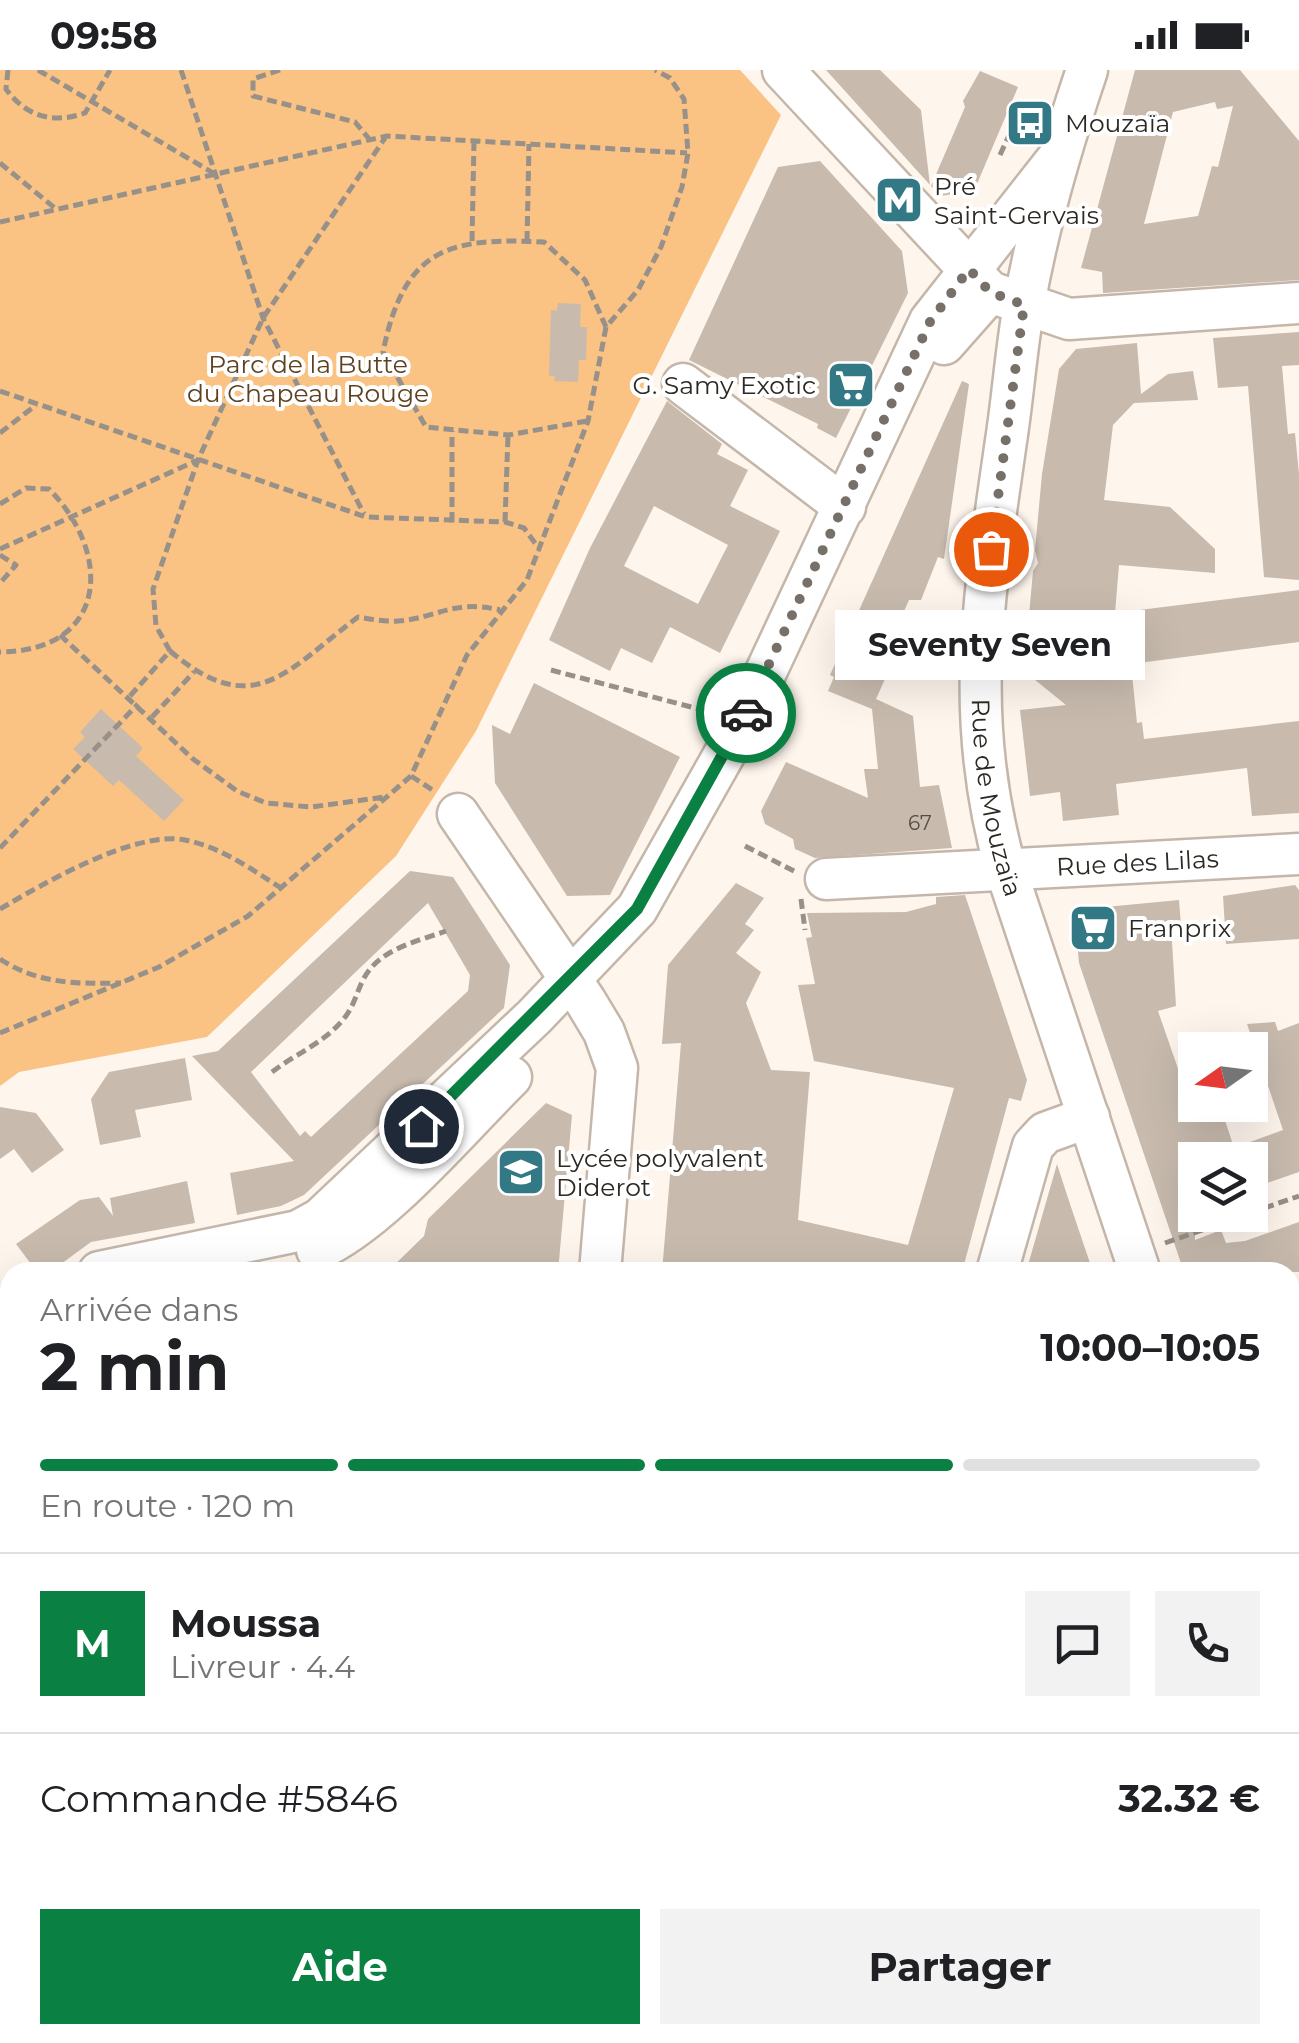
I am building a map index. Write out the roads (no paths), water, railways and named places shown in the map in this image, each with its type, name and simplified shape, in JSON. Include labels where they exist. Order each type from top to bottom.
[{"type":"street","points":[[783,70],[994,289],[1069,319],[1299,303]]},
{"type":"street","name":"Rue de Mouzaïa","points":[[1087,70],[1058,158],[994,289],[978,732],[991,818],[1006,870],[1137,1262]]},
{"type":"street","points":[[148,1262],[298,1231],[320,1219],[658,916],[781,694],[948,334],[994,289],[1058,158]]},
{"type":"street","points":[[284,1262],[334,1243],[414,1173],[578,991],[637,909],[742,723],[930,322],[994,289]]},
{"type":"street","points":[[683,384],[846,506]]},
{"type":"street","points":[[458,814],[604,1032],[617,1068],[601,1262]]},
{"type":"street","name":"Rue des Lilas","points":[[826,879],[1299,854]]},
{"type":"street","points":[[1000,1262],[1033,1146],[1044,1133],[1089,1117]]},
{"type":"place","name":"Mouzaïa","points":[[1030,123]]},
{"type":"place","name":"Pré Saint-Gervais","points":[[899,200]]},
{"type":"place","name":"G. Samy Exotic","points":[[851,385]]},
{"type":"place","name":"Seventy Seven","points":[[991,549]]},
{"type":"place","name":"Franprix","points":[[1093,928]]},
{"type":"place","name":"Lycée polyvalent Diderot","points":[[521,1172]]},
{"type":"park label","name":"Parc de la Butte du Chapeau Rouge","points":[[308,378]]}]
